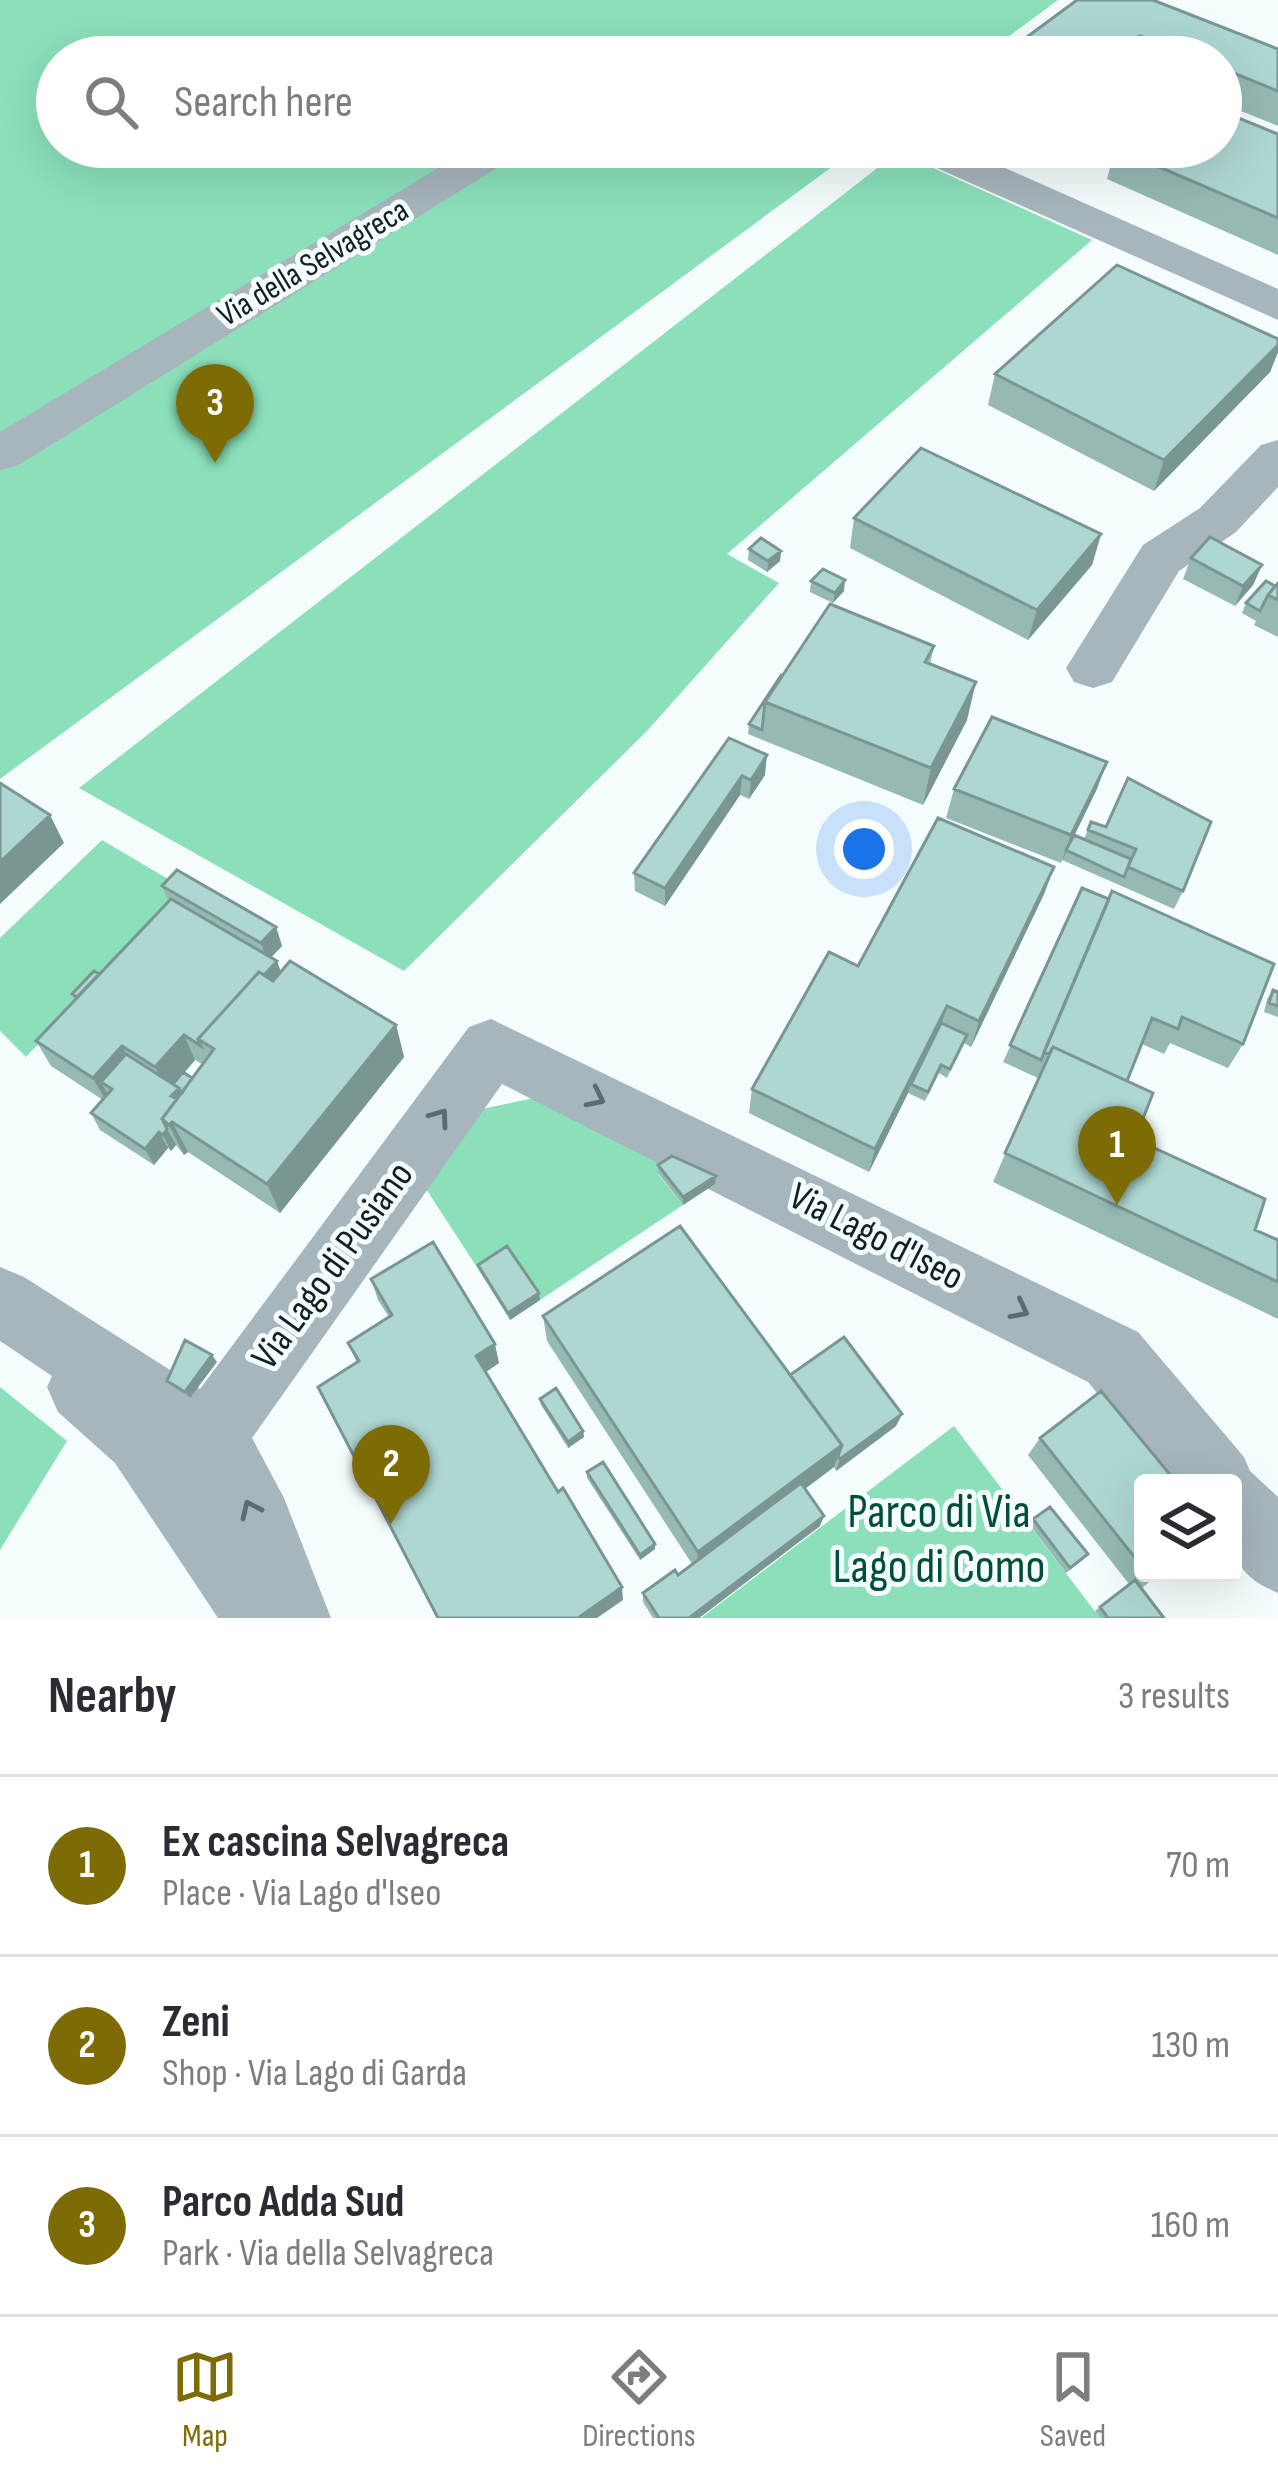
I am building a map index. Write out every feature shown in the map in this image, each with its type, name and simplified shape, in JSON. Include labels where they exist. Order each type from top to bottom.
[{"type":"street","name":"Via della Selvagreca","points":[[0,454],[468,168]]},
{"type":"street","points":[[970,168],[1278,306]]},
{"type":"street","points":[[1094,668],[1161,558],[1218,520],[1278,458]]},
{"type":"street","name":"Via Lago di Pusiano","points":[[188,1458],[491,1047]]},
{"type":"street","name":"Via Lago d'Iseo","points":[[491,1047],[1113,1357],[1210,1474]]},
{"type":"street","points":[[0,1301],[188,1458],[263,1618]]},
{"type":"street","points":[[0,1321],[141,1437],[188,1458],[226,1460],[257,1524],[292,1618]]},
{"type":"street","points":[[1242,1512],[1278,1555]]},
{"type":"green space","points":[[0,0],[1058,0],[1009,36],[36,36],[36,168],[830,168],[0,779]]},
{"type":"green space","points":[[877,168],[933,168],[1092,240],[727,554],[779,583],[647,731],[404,971],[79,788]]},
{"type":"green space","points":[[102,840],[185,889],[26,1057],[0,1031],[0,938]]},
{"type":"green space","points":[[534,1098],[672,1164],[658,1174],[683,1205],[540,1300],[508,1254],[480,1272],[426,1189],[482,1109]]},
{"type":"green space","points":[[0,1387],[67,1441],[0,1550]]},
{"type":"green space","name":"Parco di Via Lago di Como","points":[[954,1426],[1100,1618],[701,1618]]},
{"type":"building","points":[[1077,0],[1153,0],[1278,49],[1278,91],[1242,76],[1242,36],[1028,36]]},
{"type":"building","points":[[1242,119],[1278,134],[1278,218],[1162,168],[1242,168]]},
{"type":"building","points":[[1117,265],[1278,339],[1278,345],[1164,460],[995,374]]},
{"type":"building","points":[[921,448],[1101,534],[1037,610],[854,518]]},
{"type":"building","points":[[1210,537],[1262,565],[1243,586],[1191,558]]},
{"type":"building","points":[[761,538],[781,551],[768,561],[749,549]]},
{"type":"building","points":[[823,569],[845,580],[835,593],[811,581]]},
{"type":"building","points":[[1266,581],[1275,586],[1260,611],[1246,603]]},
{"type":"building","points":[[830,604],[934,646],[925,662],[976,682],[931,768],[765,702]]},
{"type":"building","points":[[782,674],[765,702],[762,730],[749,724]]},
{"type":"building","points":[[992,717],[1107,762],[1071,835],[954,789]]},
{"type":"building","points":[[729,738],[767,755],[751,780],[742,776],[665,888],[634,873]]},
{"type":"building","points":[[1128,778],[1211,822],[1183,891],[1128,867],[1136,849],[1088,830],[1091,822],[1106,827]]},
{"type":"building","points":[[0,783],[50,815],[0,862]]},
{"type":"building","points":[[938,818],[1054,867],[979,1021],[947,1006],[875,1149],[752,1089],[829,952],[858,966]]},
{"type":"building","points":[[1074,835],[1131,859],[1124,877],[1066,850]]},
{"type":"building","points":[[177,870],[276,927],[261,943],[162,886]]},
{"type":"building","points":[[1082,888],[1109,899],[1041,1060],[1010,1045]]},
{"type":"building","points":[[1112,891],[1274,964],[1243,1044],[1182,1017],[1178,1029],[1152,1018],[1127,1081],[1053,1047],[1049,1054],[1044,1052]]},
{"type":"building","points":[[171,899],[277,961],[264,975],[259,972],[198,1039],[201,1046],[184,1035],[155,1067],[122,1046],[93,1078],[36,1041]]},
{"type":"building","points":[[290,961],[396,1025],[267,1184],[162,1119],[214,1049],[198,1039],[259,972],[273,981]]},
{"type":"building","points":[[94,971],[99,974],[77,997],[72,994]]},
{"type":"building","points":[[1273,990],[1278,992],[1278,1006],[1269,1003]]},
{"type":"building","points":[[941,1023],[967,1035],[950,1069],[941,1065],[928,1092],[911,1084]]},
{"type":"building","points":[[1053,1047],[1153,1093],[1135,1139],[1265,1199],[1255,1230],[1278,1240],[1278,1282],[1005,1153]]},
{"type":"building","points":[[126,1054],[179,1088],[162,1119],[167,1129],[145,1149],[91,1113],[112,1089],[101,1082]]},
{"type":"building","points":[[183,1072],[192,1078],[182,1093],[173,1084]]},
{"type":"building","points":[[672,1156],[716,1176],[683,1197],[658,1165]]},
{"type":"building","points":[[680,1226],[842,1445],[698,1552],[543,1316]]},
{"type":"building","points":[[433,1242],[495,1344],[476,1356],[622,1587],[578,1618],[438,1618],[318,1387],[359,1361],[348,1343],[392,1315],[371,1279]]},
{"type":"building","points":[[507,1246],[539,1293],[508,1313],[478,1265]]},
{"type":"building","points":[[844,1337],[902,1414],[840,1459],[842,1445],[790,1375]]},
{"type":"building","points":[[185,1340],[212,1355],[185,1392],[167,1381]]},
{"type":"building","points":[[556,1388],[583,1431],[568,1442],[540,1399]]},
{"type":"building","points":[[1101,1391],[1170,1474],[1134,1474],[1134,1557],[1040,1438]]},
{"type":"building","points":[[603,1462],[655,1544],[640,1555],[587,1472]]},
{"type":"building","points":[[801,1483],[824,1516],[689,1618],[659,1618],[643,1593],[675,1570],[678,1575]]},
{"type":"building","points":[[1050,1507],[1088,1554],[1070,1568],[1033,1519]]},
{"type":"building","points":[[1134,1581],[1164,1618],[1108,1618],[1100,1607]]},
{"type":"place","name":"Parco Adda Sud","points":[[215,463]]},
{"type":"place","name":"Ex cascina Selvagreca","points":[[1117,1205]]},
{"type":"place","name":"Zeni","points":[[391,1524]]}]
